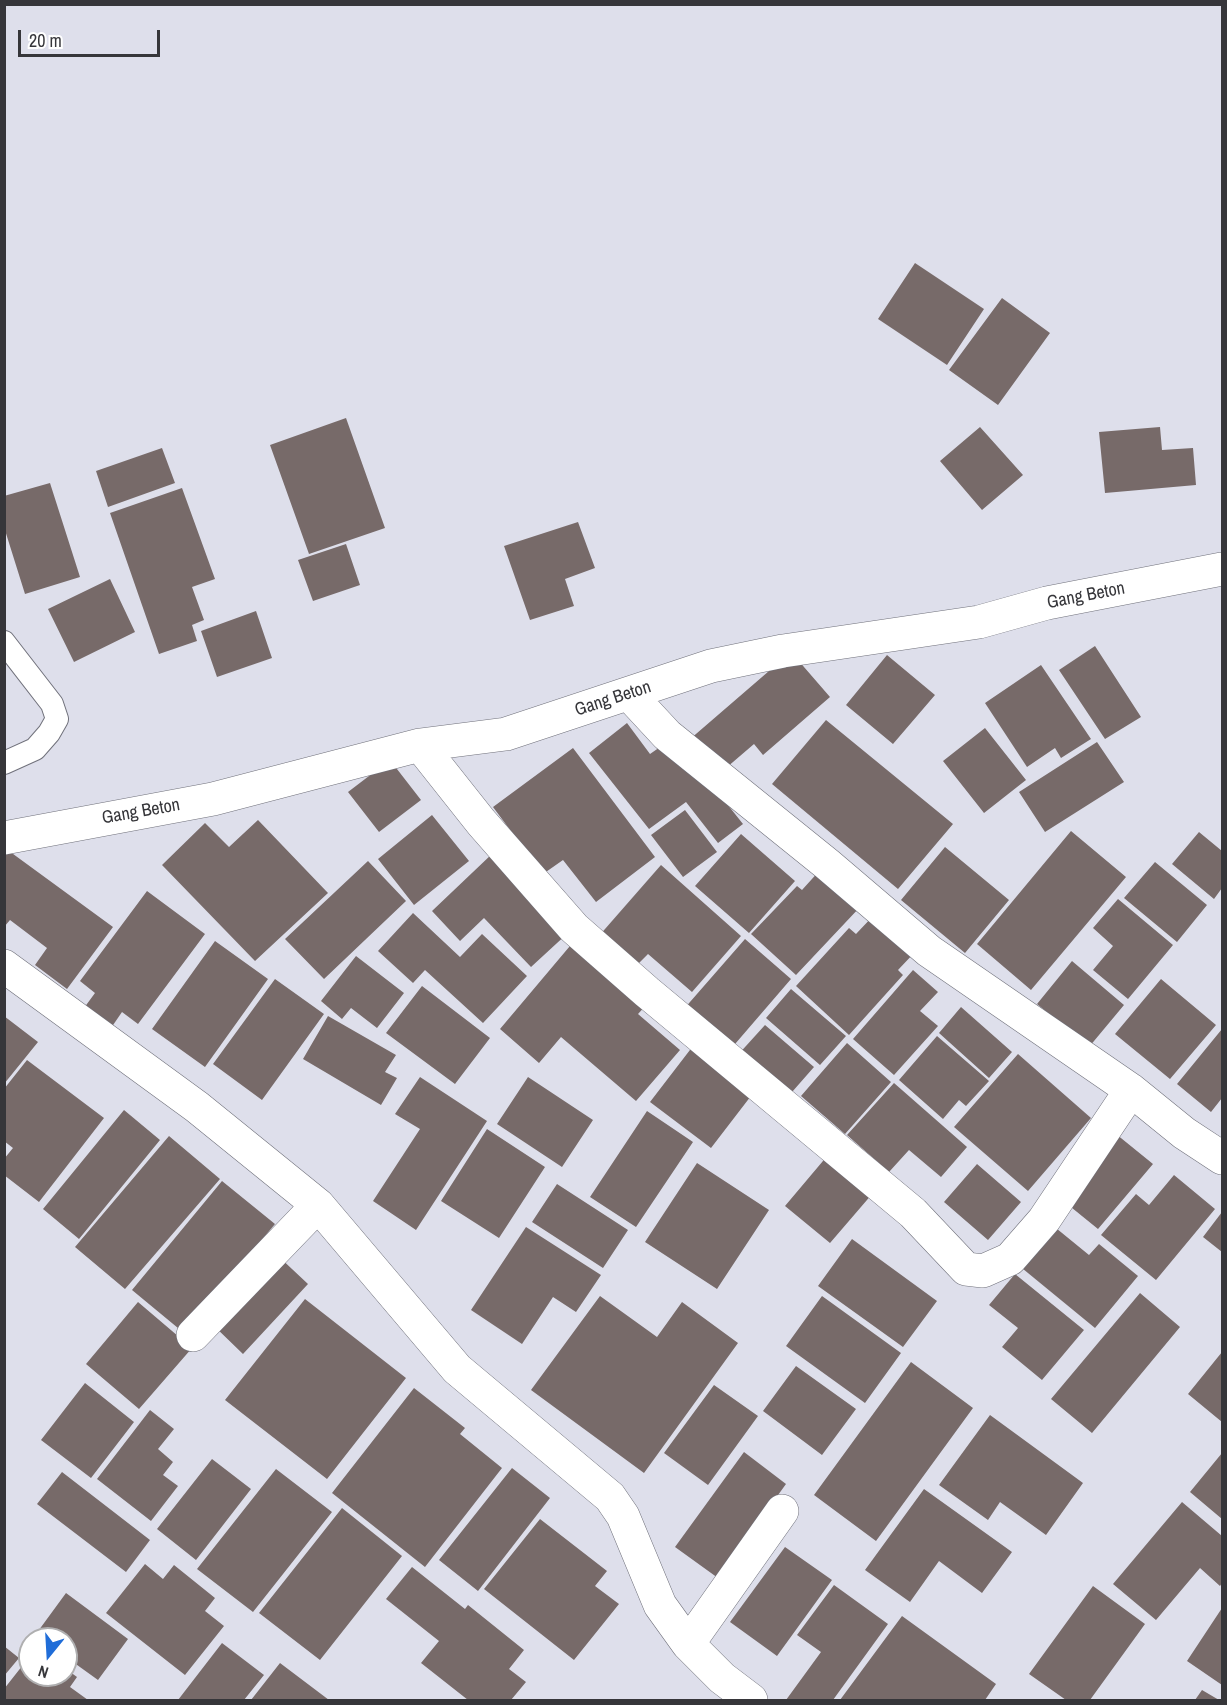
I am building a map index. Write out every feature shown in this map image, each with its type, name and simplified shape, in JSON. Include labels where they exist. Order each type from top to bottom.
[{"type":"street","name":"Gang Beton","points":[[4,838],[213,799],[420,745],[506,734],[711,666],[783,651],[979,622],[1047,603],[1222,569]]},
{"type":"street","points":[[629,694],[667,735],[827,864],[929,951],[1131,1090],[1184,1133],[1222,1158]]},
{"type":"street","points":[[420,745],[481,822],[574,928],[647,992],[912,1213],[966,1269],[983,1271],[1010,1258],[1044,1220],[1131,1090]]},
{"type":"street","points":[[4,966],[197,1107],[318,1205],[457,1369],[610,1497],[623,1516],[660,1605],[688,1644],[722,1678],[751,1701]]},
{"type":"street","points":[[193,1335],[318,1205]]},
{"type":"street","points":[[688,1644],[782,1511]]},
{"type":"lane","points":[[4,642],[52,704],[57,719],[49,733],[35,749],[4,764]]},
{"type":"building","points":[[915,263],[984,309],[947,365],[878,319]]},
{"type":"building","points":[[1002,298],[1050,333],[998,405],[949,370]]},
{"type":"building","points":[[346,418],[385,528],[309,554],[270,445]]},
{"type":"building","points":[[980,427],[1023,475],[982,510],[940,461]]},
{"type":"building","points":[[1160,427],[1162,450],[1193,448],[1196,485],[1105,493],[1099,432]]},
{"type":"building","points":[[162,448],[175,483],[108,507],[96,471]]},
{"type":"building","points":[[50,483],[80,577],[25,594],[4,527],[4,496]]},
{"type":"building","points":[[182,488],[215,579],[192,587],[204,620],[192,625],[197,641],[159,654],[110,513]]},
{"type":"building","points":[[578,522],[595,568],[565,579],[574,606],[530,620],[504,546]]},
{"type":"building","points":[[346,544],[360,585],[313,601],[298,560]]},
{"type":"building","points":[[110,579],[135,632],[74,662],[48,609]]},
{"type":"building","points":[[256,611],[272,658],[217,677],[201,631]]},
{"type":"building","points":[[1095,646],[1141,717],[1105,739],[1059,670]]},
{"type":"building","points":[[791,652],[830,697],[763,755],[754,744],[719,774],[689,740]]},
{"type":"building","points":[[887,655],[935,695],[893,744],[846,705]]},
{"type":"building","points":[[1041,665],[1091,739],[1061,758],[1055,748],[1027,767],[985,703]]},
{"type":"building","points":[[826,720],[953,824],[898,889],[772,784]]},
{"type":"building","points":[[627,723],[650,754],[663,745],[684,750],[743,824],[718,843],[686,802],[649,829],[589,753]]},
{"type":"building","points":[[985,728],[1026,780],[984,813],[943,761]]},
{"type":"building","points":[[1097,742],[1124,782],[1045,832],[1019,792]]},
{"type":"building","points":[[573,748],[655,857],[596,902],[563,860],[543,874],[493,807]]},
{"type":"building","points":[[390,760],[421,800],[379,832],[348,792]]},
{"type":"building","points":[[685,810],[717,852],[683,877],[651,835]]},
{"type":"building","points":[[432,815],[469,861],[414,905],[378,859]]},
{"type":"building","points":[[258,820],[328,893],[255,961],[162,865],[205,823],[229,847]]},
{"type":"building","points":[[1071,831],[1126,877],[1031,990],[977,944]]},
{"type":"building","points":[[1199,832],[1222,851],[1222,888],[1214,899],[1172,864]]},
{"type":"building","points":[[741,834],[795,881],[749,933],[695,886]]},
{"type":"building","points":[[945,847],[1009,900],[965,953],[901,900]]},
{"type":"building","points":[[9,851],[113,927],[67,989],[35,965],[47,948],[10,920],[4,927],[4,857]]},
{"type":"building","points":[[493,853],[569,932],[531,967],[484,918],[460,941],[432,911]]},
{"type":"building","points":[[368,861],[406,901],[324,979],[285,939]]},
{"type":"building","points":[[1155,862],[1207,905],[1177,942],[1124,898]]},
{"type":"building","points":[[661,865],[741,936],[692,992],[648,954],[634,968],[598,937]]},
{"type":"building","points":[[821,869],[861,906],[796,975],[751,934],[797,886],[802,890]]},
{"type":"building","points":[[147,891],[205,934],[138,1024],[122,1012],[111,1028],[84,1008],[95,993],[80,981]]},
{"type":"building","points":[[1118,899],[1173,945],[1128,999],[1093,970],[1113,946],[1093,928]]},
{"type":"building","points":[[413,913],[460,957],[482,934],[527,976],[483,1023],[425,970],[413,983],[378,951]]},
{"type":"building","points":[[874,915],[915,952],[898,970],[903,975],[849,1035],[796,986],[849,928],[856,934]]},
{"type":"building","points":[[745,939],[791,979],[729,1051],[683,1010]]},
{"type":"building","points":[[575,940],[649,1002],[638,1014],[680,1050],[636,1101],[561,1037],[539,1063],[500,1029]]},
{"type":"building","points":[[215,941],[268,979],[205,1067],[152,1029]]},
{"type":"building","points":[[356,956],[404,993],[377,1028],[351,1008],[342,1019],[321,1001]]},
{"type":"building","points":[[1072,961],[1124,1005],[1089,1047],[1037,1004]]},
{"type":"building","points":[[913,970],[938,992],[920,1011],[938,1026],[894,1075],[853,1039]]},
{"type":"building","points":[[275,979],[324,1014],[262,1100],[213,1064]]},
{"type":"building","points":[[1161,979],[1216,1025],[1170,1079],[1115,1034]]},
{"type":"building","points":[[422,986],[490,1038],[455,1084],[386,1033]]},
{"type":"building","points":[[791,989],[846,1036],[820,1065],[766,1018]]},
{"type":"building","points":[[961,1007],[1012,1052],[989,1078],[939,1033]]},
{"type":"building","points":[[4,1016],[38,1042],[4,1084]]},
{"type":"building","points":[[328,1016],[396,1055],[385,1072],[397,1078],[381,1105],[303,1059]]},
{"type":"building","points":[[765,1025],[814,1067],[785,1100],[736,1057]]},
{"type":"building","points":[[1222,1029],[1222,1098],[1211,1112],[1177,1084]]},
{"type":"building","points":[[937,1036],[989,1081],[966,1106],[959,1100],[943,1119],[899,1080]]},
{"type":"building","points":[[847,1043],[891,1082],[845,1134],[801,1096]]},
{"type":"building","points":[[693,1046],[754,1092],[711,1148],[650,1102]]},
{"type":"building","points":[[1018,1054],[1091,1118],[1028,1191],[954,1127]]},
{"type":"building","points":[[27,1060],[104,1118],[39,1202],[4,1175],[4,1159],[13,1148],[4,1141],[4,1089]]},
{"type":"building","points":[[420,1077],[487,1121],[416,1230],[373,1201],[420,1129],[395,1114]]},
{"type":"building","points":[[528,1077],[593,1120],[562,1167],[497,1124]]},
{"type":"building","points":[[894,1083],[967,1147],[941,1177],[909,1150],[889,1172],[847,1135]]},
{"type":"building","points":[[124,1110],[160,1140],[79,1239],[43,1209]]},
{"type":"building","points":[[647,1111],[693,1142],[636,1227],[590,1197]]},
{"type":"building","points":[[487,1129],[545,1167],[499,1238],[441,1201]]},
{"type":"building","points":[[1116,1134],[1153,1164],[1098,1229],[1061,1199]]},
{"type":"building","points":[[169,1136],[220,1179],[125,1289],[75,1247]]},
{"type":"building","points":[[828,1155],[873,1193],[830,1243],[785,1206]]},
{"type":"building","points":[[697,1163],[769,1210],[717,1289],[645,1242]]},
{"type":"building","points":[[977,1164],[1021,1202],[988,1240],[944,1202]]},
{"type":"building","points":[[1174,1175],[1215,1209],[1156,1280],[1101,1235],[1136,1194],[1149,1205]]},
{"type":"building","points":[[222,1181],[275,1224],[184,1333],[132,1290]]},
{"type":"building","points":[[557,1184],[628,1230],[603,1268],[532,1222]]},
{"type":"building","points":[[1222,1212],[1222,1252],[1203,1237]]},
{"type":"building","points":[[1051,1224],[1089,1255],[1099,1244],[1138,1276],[1095,1328],[1017,1264]]},
{"type":"building","points":[[526,1227],[601,1275],[576,1312],[553,1297],[522,1344],[471,1310]]},
{"type":"building","points":[[852,1239],[937,1301],[903,1347],[818,1286]]},
{"type":"building","points":[[276,1254],[308,1284],[243,1354],[212,1324]]},
{"type":"building","points":[[1015,1274],[1084,1330],[1042,1380],[1002,1347],[1018,1328],[989,1305]]},
{"type":"building","points":[[1140,1293],[1180,1327],[1092,1433],[1051,1399]]},
{"type":"building","points":[[600,1296],[657,1337],[682,1302],[738,1343],[644,1473],[531,1390]]},
{"type":"building","points":[[822,1296],[901,1353],[865,1403],[786,1346]]},
{"type":"building","points":[[305,1299],[406,1378],[327,1479],[225,1400]]},
{"type":"building","points":[[138,1302],[192,1348],[139,1409],[86,1364]]},
{"type":"building","points":[[1222,1352],[1222,1422],[1188,1394]]},
{"type":"building","points":[[911,1362],[973,1408],[876,1541],[814,1495]]},
{"type":"building","points":[[796,1366],[856,1409],[822,1455],[763,1411]]},
{"type":"building","points":[[85,1383],[134,1422],[91,1478],[41,1440]]},
{"type":"building","points":[[714,1385],[758,1416],[708,1485],[664,1453]]},
{"type":"building","points":[[414,1388],[465,1428],[460,1434],[502,1468],[425,1567],[332,1493]]},
{"type":"building","points":[[150,1410],[174,1429],[158,1449],[173,1462],[163,1475],[178,1486],[151,1521],[97,1479]]},
{"type":"building","points":[[990,1415],[1083,1483],[1046,1535],[1000,1502],[988,1520],[939,1485]]},
{"type":"building","points":[[744,1452],[786,1484],[718,1578],[675,1547]]},
{"type":"building","points":[[1222,1453],[1222,1519],[1190,1492]]},
{"type":"building","points":[[212,1459],[251,1489],[196,1560],[157,1529]]},
{"type":"building","points":[[512,1468],[550,1498],[478,1591],[439,1560]]},
{"type":"building","points":[[276,1469],[332,1512],[253,1612],[197,1569]]},
{"type":"building","points":[[62,1472],[150,1540],[126,1572],[37,1504]]},
{"type":"building","points":[[924,1489],[1012,1552],[982,1593],[939,1561],[910,1602],[865,1570]]},
{"type":"building","points":[[1182,1502],[1222,1536],[1222,1583],[1220,1586],[1200,1568],[1156,1620],[1113,1584]]},
{"type":"building","points":[[342,1508],[402,1556],[320,1660],[259,1613]]},
{"type":"building","points":[[540,1519],[607,1571],[595,1586],[619,1604],[574,1660],[484,1589]]},
{"type":"building","points":[[785,1547],[832,1580],[777,1656],[730,1622]]},
{"type":"building","points":[[145,1564],[163,1579],[174,1565],[215,1598],[205,1611],[224,1626],[185,1675],[106,1613]]},
{"type":"building","points":[[412,1567],[465,1609],[468,1605],[524,1650],[509,1669],[526,1682],[511,1700],[468,1700],[421,1663],[439,1641],[386,1599]]},
{"type":"building","points":[[834,1585],[888,1624],[833,1700],[786,1700],[821,1652],[797,1635]]},
{"type":"building","points":[[1093,1586],[1145,1624],[1090,1700],[1066,1700],[1029,1674]]},
{"type":"building","points":[[66,1593],[128,1639],[98,1680],[78,1666],[78,1627],[41,1627]]},
{"type":"building","points":[[1222,1608],[1222,1685],[1187,1661]]},
{"type":"building","points":[[902,1616],[996,1684],[985,1700],[840,1700]]},
{"type":"building","points":[[222,1643],[264,1675],[244,1700],[178,1700]]},
{"type":"building","points":[[4,1646],[18,1659],[4,1676]]},
{"type":"building","points":[[280,1663],[329,1700],[251,1700]]},
{"type":"building","points":[[18,1671],[18,1687],[70,1687],[88,1700],[4,1700],[4,1689]]},
{"type":"building","points":[[1202,1690],[1219,1700],[1195,1700]]}]
